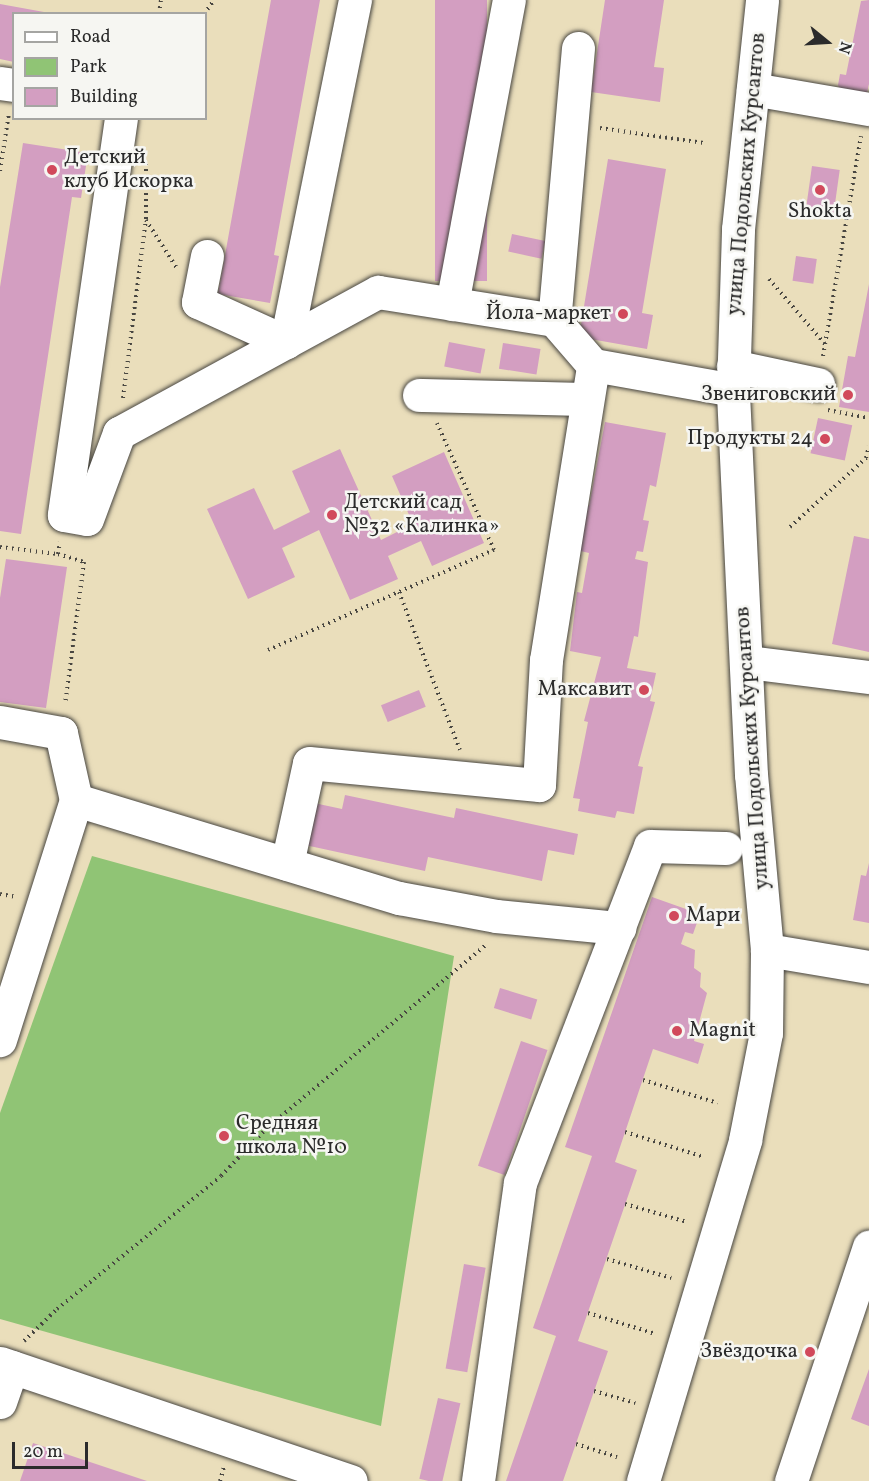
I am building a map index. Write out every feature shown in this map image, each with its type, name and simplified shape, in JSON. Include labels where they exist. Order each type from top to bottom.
[{"type":"street","points":[[286,342],[355,0]]},
{"type":"street","points":[[452,304],[509,0]]},
{"type":"street","name":"улица Подольских Курсантов","points":[[643,1481],[754,1101],[766,1033],[767,950],[751,775],[733,378],[738,229],[762,0]]},
{"type":"street","points":[[554,320],[578,48]]},
{"type":"street","points":[[753,89],[867,109]]},
{"type":"street","points":[[121,120],[63,515],[87,519],[119,433],[378,292],[554,320],[593,365],[818,384]]},
{"type":"street","points":[[207,256],[198,302],[286,342]]},
{"type":"street","points":[[287,864],[309,763],[539,785],[546,660],[593,365]]},
{"type":"street","points":[[422,395],[587,399]]},
{"type":"street","points":[[747,662],[869,677]]},
{"type":"street","points":[[0,722],[61,733],[76,800],[0,1040]]},
{"type":"street","points":[[76,800],[399,898],[496,915],[619,928]]},
{"type":"street","points":[[478,1481],[520,1183],[650,846],[726,848]]},
{"type":"street","points":[[767,950],[869,967]]},
{"type":"street","points":[[791,1481],[869,1247]]},
{"type":"street","points":[[0,1402],[6,1365],[351,1481]]},
{"type":"path","points":[[0,171],[12,92]]},
{"type":"path","points":[[867,109],[813,407],[869,418]]},
{"type":"path","points":[[573,124],[704,143]]},
{"type":"path","points":[[119,433],[146,219],[146,152]]},
{"type":"path","points":[[146,219],[198,302]]},
{"type":"path","points":[[769,279],[825,344]]},
{"type":"path","points":[[268,650],[494,550],[422,395]]},
{"type":"path","points":[[789,527],[868,458],[869,446]]},
{"type":"path","points":[[58,554],[63,515]]},
{"type":"path","points":[[0,547],[58,554],[84,562],[61,733]]},
{"type":"path","points":[[399,592],[471,779]]},
{"type":"path","points":[[6,1365],[34,1329],[221,1176],[267,1128],[364,1052],[489,942],[496,915]]},
{"type":"path","points":[[643,1080],[718,1103]]},
{"type":"path","points":[[625,1132],[704,1157]]},
{"type":"path","points":[[625,1204],[687,1222]]},
{"type":"path","points":[[607,1259],[671,1278]]},
{"type":"path","points":[[588,1313],[656,1334]]},
{"type":"path","points":[[594,1391],[635,1403]]},
{"type":"path","points":[[576,1444],[617,1457]]},
{"type":"green space","name":"Средняя школа №10","points":[[92,856],[454,956],[381,1426],[0,1319],[0,1113]]},
{"type":"building","points":[[271,0],[320,0],[274,255],[279,256],[270,303],[218,294]]},
{"type":"building","points":[[435,0],[487,0],[487,281],[435,281]]},
{"type":"building","points":[[605,0],[664,0],[654,67],[664,68],[660,102],[591,92]]},
{"type":"building","points":[[869,0],[869,84],[866,97],[840,90],[838,85],[840,74],[846,75],[861,1]]},
{"type":"building","points":[[0,4],[44,12],[12,12],[12,62],[0,59]]},
{"type":"building","points":[[23,143],[88,153],[81,198],[72,197],[21,534],[0,531],[0,287]]},
{"type":"building","points":[[608,159],[666,169],[642,313],[653,315],[647,349],[579,337]]},
{"type":"building","points":[[812,166],[840,170],[833,214],[806,211]]},
{"type":"building","points":[[512,234],[545,241],[542,259],[508,252]]},
{"type":"building","points":[[796,256],[817,259],[813,284],[793,281]]},
{"type":"building","points":[[869,284],[869,412],[839,407],[848,356],[855,357]]},
{"type":"building","points":[[449,342],[485,349],[481,374],[444,367]]},
{"type":"building","points":[[503,343],[541,349],[536,375],[499,369]]},
{"type":"building","points":[[818,418],[852,425],[845,460],[811,453]]},
{"type":"building","points":[[605,422],[666,433],[656,487],[650,485],[643,520],[649,521],[643,552],[637,551],[635,559],[648,562],[638,637],[634,636],[627,668],[656,673],[650,701],[655,702],[638,766],[643,767],[634,814],[617,811],[615,818],[578,811],[580,799],[573,798],[588,722],[584,721],[601,657],[570,651],[577,592],[582,593],[589,553],[572,549],[581,505],[589,506]]},
{"type":"building","points":[[340,449],[381,540],[413,524],[392,476],[444,452],[484,543],[432,566],[421,541],[388,556],[398,579],[350,600],[319,530],[282,548],[295,577],[248,599],[207,509],[254,488],[274,530],[310,512],[292,471]]},
{"type":"building","points":[[854,536],[869,539],[869,652],[832,644]]},
{"type":"building","points":[[6,559],[67,567],[46,708],[0,702],[0,598]]},
{"type":"building","points":[[419,690],[426,707],[388,722],[381,705]]},
{"type":"building","points":[[345,795],[454,818],[456,808],[578,834],[574,855],[548,850],[542,881],[428,857],[425,871],[305,845],[314,803],[342,809]]},
{"type":"building","points":[[869,863],[869,923],[853,920],[861,875],[866,876]]},
{"type":"building","points":[[652,897],[700,914],[693,934],[685,932],[681,944],[695,950],[694,968],[701,973],[700,987],[707,993],[694,1041],[704,1044],[698,1064],[653,1049],[615,1162],[637,1170],[578,1341],[608,1351],[563,1481],[506,1481],[556,1336],[533,1328],[592,1156],[565,1147]]},
{"type":"building","points":[[500,988],[537,999],[531,1019],[494,1008]]},
{"type":"building","points":[[521,1041],[547,1050],[504,1175],[478,1166]]},
{"type":"building","points":[[464,1264],[486,1268],[467,1372],[446,1368]]},
{"type":"building","points":[[869,1369],[869,1426],[851,1419]]},
{"type":"building","points":[[438,1398],[460,1403],[442,1481],[419,1479]]},
{"type":"building","points":[[33,1443],[147,1481],[20,1481]]},
{"type":"place","name":"Детский клуб Искорка","points":[[52,170]]},
{"type":"place","name":"Shokta","points":[[820,190]]},
{"type":"place","name":"Йола-маркет","points":[[623,314]]},
{"type":"place","name":"Звениговский","points":[[848,395]]},
{"type":"place","name":"Продукты 24","points":[[825,439]]},
{"type":"place","name":"Детский сад №32 «Калинка»","points":[[332,515]]},
{"type":"place","name":"Максавит","points":[[644,690]]},
{"type":"place","name":"Мари","points":[[674,916]]},
{"type":"place","name":"Magnit","points":[[677,1031]]},
{"type":"place","name":"Средняя школа №10","points":[[224,1136]]},
{"type":"place","name":"Звёздочка","points":[[810,1352]]}]
